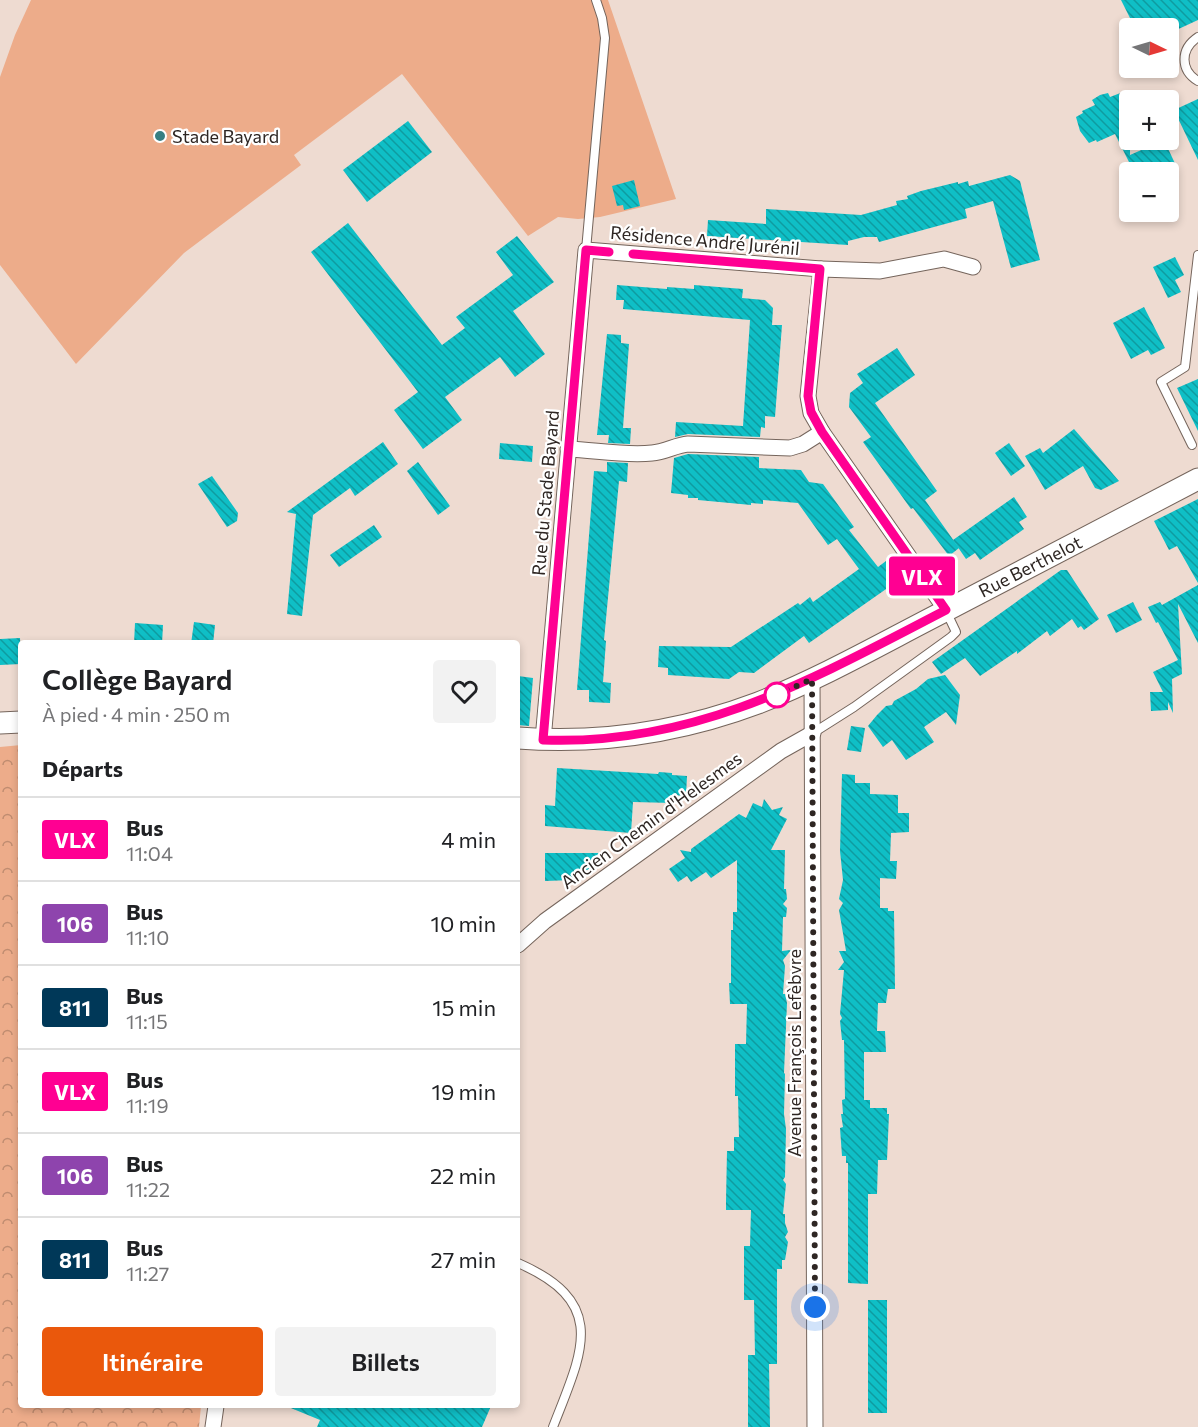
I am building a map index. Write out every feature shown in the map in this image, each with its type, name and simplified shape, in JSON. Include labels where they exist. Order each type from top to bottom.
[{"type":"street","name":"Résidence André Jurénil","points":[[586,250],[880,272],[944,259],[973,267]]},
{"type":"street","name":"Rue du Stade Bayard","points":[[543,740],[586,250]]},
{"type":"street","name":"Résidence André Jurénil","points":[[820,269],[808,396],[811,412],[822,432],[946,610]]},
{"type":"street","points":[[568,449],[643,454],[661,452],[688,444],[790,448],[803,444],[822,432]]},
{"type":"street","name":"Rue Berthelot","points":[[520,738],[543,740],[623,736],[685,726],[757,703],[812,679],[1198,479]]},
{"type":"street","name":"Avenue François Lefèbvre","points":[[812,679],[815,1427]]},
{"type":"street","points":[[0,723],[18,722]]},
{"type":"street","name":"Ancien Chemin d'Helesmes","points":[[520,943],[545,921],[771,758],[800,738],[813,733]]},
{"type":"street","points":[[213,1427],[216,1408]]},
{"type":"lane","points":[[586,250],[604,38],[602,18],[596,0]]},
{"type":"lane","points":[[1198,37],[1187,48],[1184,63],[1191,77],[1198,81]]},
{"type":"lane","points":[[1192,445],[1161,382],[1185,367],[1198,255]]},
{"type":"lane","points":[[813,733],[854,707],[951,637],[956,632],[946,610]]},
{"type":"lane","points":[[520,1264],[559,1286],[571,1300],[579,1317],[582,1337],[580,1356],[553,1427]]},
{"type":"green space","name":"Stade Bayard","points":[[31,0],[608,0],[676,199],[600,217],[578,219],[558,217],[528,236],[402,74],[294,155],[301,165],[184,253],[76,364],[0,265],[0,77]]},
{"type":"green space","points":[[18,745],[18,1408],[201,1408],[199,1427],[0,1427],[0,747]]},
{"type":"building","points":[[1121,0],[1198,0],[1198,20],[1179,29],[1179,18],[1130,18]]},
{"type":"building","points":[[1108,93],[1110,97],[1119,94],[1119,142],[1115,134],[1089,143],[1080,131],[1076,117],[1083,113],[1082,111],[1095,105],[1092,100],[1100,95]]},
{"type":"building","points":[[1198,99],[1198,160],[1179,120],[1179,108]]},
{"type":"building","points":[[408,121],[432,152],[367,202],[343,170]]},
{"type":"building","points":[[1123,150],[1130,150],[1130,155],[1141,150],[1169,150],[1174,162],[1129,162]]},
{"type":"building","points":[[1010,175],[1020,181],[1040,260],[1011,268],[993,201],[965,209],[967,218],[879,242],[877,237],[848,241],[848,245],[707,236],[708,220],[766,224],[766,209],[861,215],[897,205],[896,201],[908,199],[907,196],[921,191],[958,182],[958,184],[968,181],[969,186]]},
{"type":"building","points":[[634,180],[640,206],[624,210],[623,205],[617,206],[612,186]]},
{"type":"building","points":[[348,223],[442,345],[465,328],[456,317],[513,275],[496,252],[517,236],[554,282],[513,311],[545,354],[515,377],[500,357],[445,397],[462,420],[423,449],[394,410],[418,392],[311,252]]},
{"type":"building","points":[[1175,257],[1184,275],[1175,280],[1181,292],[1168,298],[1153,267]]},
{"type":"building","points":[[617,285],[694,289],[694,285],[743,289],[742,298],[765,300],[773,308],[772,325],[782,325],[775,417],[765,416],[765,428],[761,427],[760,437],[688,434],[675,437],[676,422],[743,426],[750,320],[623,309],[624,300],[616,300]]},
{"type":"building","points":[[1144,307],[1165,348],[1151,355],[1148,350],[1131,359],[1113,323]]},
{"type":"building","points":[[607,334],[621,335],[621,343],[629,344],[623,428],[631,428],[630,444],[608,443],[609,435],[597,435]]},
{"type":"building","points":[[897,348],[915,375],[875,403],[937,491],[925,500],[959,548],[949,556],[913,508],[911,509],[863,442],[871,437],[849,407],[850,393],[863,383],[857,374]]},
{"type":"building","points":[[1198,379],[1198,431],[1177,388]]},
{"type":"building","points":[[1074,429],[1119,481],[1101,490],[1095,488],[1083,466],[1045,490],[1025,456],[1040,448],[1043,453]]},
{"type":"building","points":[[383,442],[398,464],[355,496],[350,488],[313,515],[302,616],[287,614],[296,514],[287,512]]},
{"type":"building","points":[[500,443],[533,446],[532,462],[499,459]]},
{"type":"building","points":[[1009,443],[1025,466],[1011,476],[995,453]]},
{"type":"building","points":[[688,454],[759,457],[759,468],[801,470],[809,482],[823,484],[854,527],[849,530],[878,567],[886,561],[899,580],[809,643],[804,636],[754,673],[739,672],[729,679],[668,675],[668,668],[658,667],[659,646],[731,647],[798,603],[800,605],[810,597],[813,602],[859,569],[837,539],[828,545],[798,503],[763,500],[763,504],[751,503],[751,505],[698,500],[698,498],[688,498],[688,495],[671,493],[674,458]]},
{"type":"building","points":[[418,462],[450,506],[438,515],[407,471]]},
{"type":"building","points":[[607,462],[628,463],[627,482],[619,481],[604,640],[606,641],[603,682],[611,683],[610,703],[589,702],[589,690],[577,690],[594,471],[607,472]]},
{"type":"building","points":[[212,476],[238,513],[237,521],[227,527],[198,484]]},
{"type":"building","points":[[1014,497],[1027,517],[1019,522],[1024,529],[980,560],[975,553],[966,559],[953,540]]},
{"type":"building","points":[[1198,499],[1198,583],[1177,546],[1169,550],[1154,521]]},
{"type":"building","points":[[374,525],[382,537],[339,567],[330,555]]},
{"type":"building","points":[[1061,570],[1067,570],[1099,619],[1084,630],[1081,626],[1078,628],[1072,619],[1050,636],[1047,631],[1017,654],[1017,651],[980,676],[965,658],[941,674],[932,662]]},
{"type":"building","points":[[1198,585],[1198,643],[1178,604],[1182,674],[1172,679],[1173,713],[1168,702],[1168,710],[1151,711],[1150,692],[1163,692],[1153,672],[1178,660],[1148,607],[1160,602],[1162,605]]},
{"type":"building","points":[[1133,602],[1142,620],[1116,633],[1107,615]]},
{"type":"building","points":[[194,622],[215,625],[213,640],[192,640]]},
{"type":"building","points":[[135,623],[163,625],[162,640],[134,640]]},
{"type":"building","points":[[20,638],[18,640],[18,664],[0,665],[0,639]]},
{"type":"building","points":[[945,675],[960,695],[956,725],[946,712],[924,727],[934,742],[906,760],[892,740],[883,747],[868,726],[877,715],[886,706],[892,705],[894,701],[916,689],[928,679]]},
{"type":"building","points":[[520,676],[533,678],[529,726],[520,725]]},
{"type":"building","points":[[851,726],[865,728],[861,752],[847,750]]},
{"type":"building","points":[[557,768],[658,774],[659,772],[687,776],[686,796],[673,795],[673,803],[633,802],[631,833],[545,826],[545,805],[555,806]]},
{"type":"building","points":[[842,774],[855,775],[855,783],[870,783],[870,794],[898,795],[898,813],[909,813],[909,832],[891,833],[890,861],[897,861],[896,879],[880,878],[880,908],[894,911],[895,989],[888,989],[886,1003],[878,1003],[877,1031],[885,1031],[886,1052],[864,1052],[864,1100],[870,1100],[870,1108],[887,1108],[887,1114],[889,1114],[887,1160],[878,1160],[877,1194],[868,1194],[868,1284],[848,1283],[848,1163],[846,1163],[846,1156],[842,1156],[840,1128],[843,1127],[842,1100],[845,1099],[844,1040],[842,1040],[840,1021],[844,970],[838,970],[844,962],[839,951],[846,951],[839,910],[843,903],[839,899],[843,880],[840,851]]},
{"type":"building","points":[[764,799],[772,810],[783,807],[779,815],[787,819],[771,850],[785,850],[784,889],[786,889],[787,899],[783,904],[787,908],[786,917],[783,917],[782,951],[791,950],[783,960],[785,966],[783,994],[785,994],[787,1003],[784,1073],[785,1177],[783,1180],[786,1184],[783,1214],[785,1214],[788,1232],[785,1237],[788,1242],[785,1260],[782,1260],[782,1269],[777,1269],[777,1364],[769,1364],[770,1427],[748,1427],[748,1355],[755,1355],[754,1300],[744,1300],[744,1246],[750,1246],[751,1210],[726,1210],[727,1151],[734,1151],[734,1137],[739,1137],[738,1096],[735,1096],[735,1044],[746,1044],[747,1004],[730,1004],[731,930],[733,930],[733,912],[737,912],[737,860],[711,878],[706,872],[691,882],[687,876],[678,882],[669,869],[685,858],[680,850],[691,852],[691,849],[739,814],[746,818],[753,803],[762,807]]},
{"type":"building","points":[[545,853],[611,853],[573,880],[545,881]]},
{"type":"building","points":[[868,1300],[887,1300],[887,1413],[868,1413]]},
{"type":"building","points":[[291,1408],[490,1408],[482,1427],[317,1427],[320,1420]]},
{"type":"bus line","name":"VLX","points":[[609,252],[586,250],[543,740],[632,735],[685,726],[725,714],[790,689],[946,610],[814,421],[808,396],[820,269],[633,254]]},
{"type":"place","name":"Stade Bayard","points":[[160,136]]},
{"type":"route","points":[[777,695],[772,697],[812,679],[815,1307]]}]
